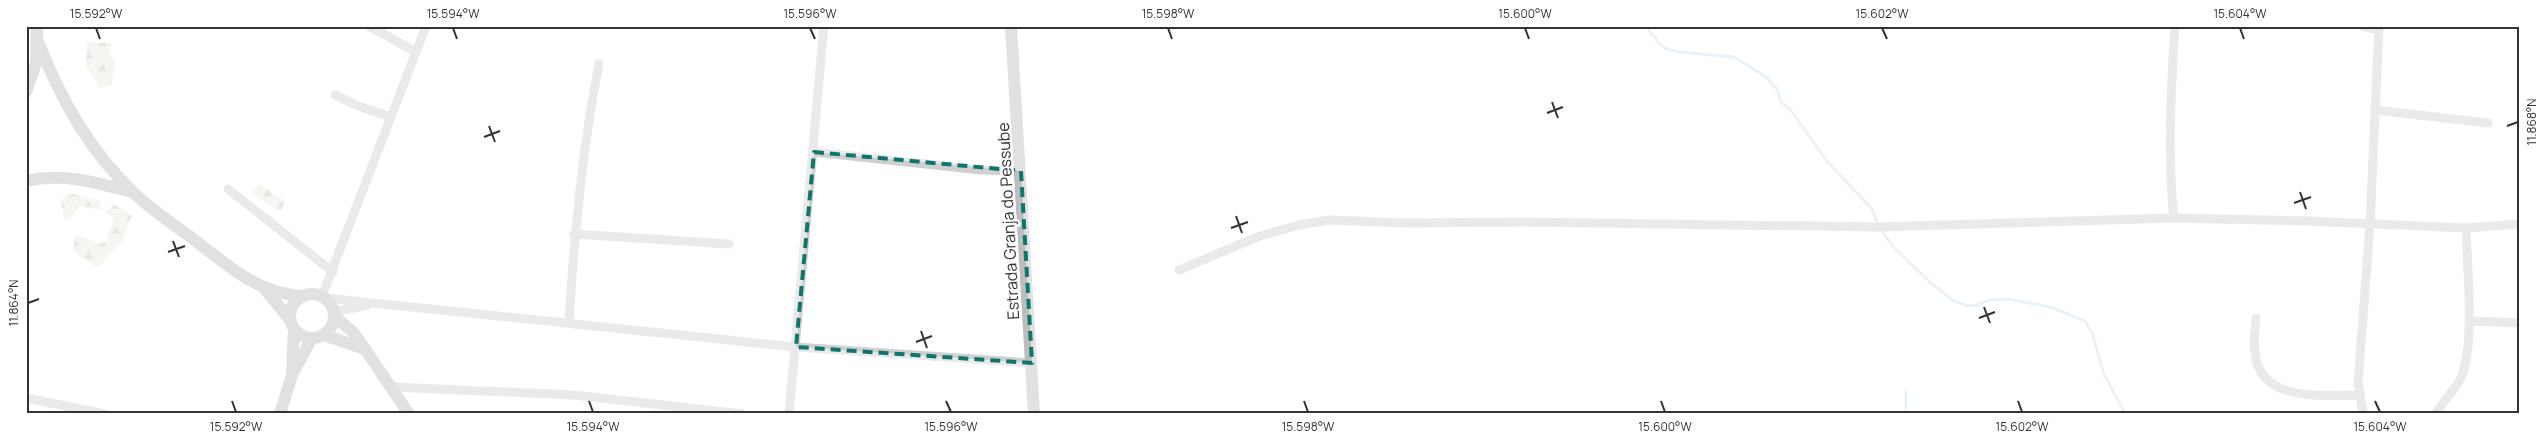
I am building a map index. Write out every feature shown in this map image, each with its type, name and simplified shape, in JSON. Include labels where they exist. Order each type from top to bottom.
[{"type":"street","points":[[26,92],[36,63],[37,26]]},
{"type":"street","points":[[369,26],[416,52]]},
{"type":"street","points":[[324,297],[390,117],[426,26]]},
{"type":"street","points":[[789,414],[824,26]]},
{"type":"street","name":"Estrada Granja do Pessube","points":[[1011,26],[1034,414]]},
{"type":"street","points":[[2174,218],[2170,149],[2175,26]]},
{"type":"street","points":[[2362,26],[2379,28],[2370,225],[2359,365],[2360,396],[2363,414]]},
{"type":"street","points":[[38,41],[63,99],[106,162],[132,192],[242,277],[265,289],[303,296],[313,294],[370,304],[569,322],[796,347],[1032,363]]},
{"type":"street","points":[[569,322],[574,234],[586,130],[599,64]]},
{"type":"street","points":[[335,95],[358,106],[390,117]]},
{"type":"street","points":[[2376,110],[2488,123]]},
{"type":"street","points":[[814,152],[981,170],[1020,171]]},
{"type":"street","points":[[26,181],[54,177],[69,178],[132,192]]},
{"type":"street","points":[[228,188],[333,272]]},
{"type":"street","points":[[1179,270],[1260,236],[1299,225],[1330,220],[1404,223],[1526,222],[1879,227],[2174,218],[2307,221],[2466,228],[2520,224]]},
{"type":"street","points":[[2436,414],[2442,402],[2461,378],[2464,365],[2469,321],[2466,228]]},
{"type":"street","points":[[574,234],[729,244]]},
{"type":"street","points":[[265,289],[302,336],[318,337],[365,349]]},
{"type":"street","points":[[280,414],[292,374],[292,308],[303,296]]},
{"type":"street","points":[[324,297],[334,314],[354,333],[393,387],[409,414]]},
{"type":"street","points":[[334,314],[370,304]]},
{"type":"street","points":[[292,374],[318,337],[333,325],[334,314]]},
{"type":"street","points":[[2256,318],[2254,352],[2260,371],[2268,383],[2279,389],[2306,394],[2360,396]]},
{"type":"street","points":[[2469,321],[2520,323]]},
{"type":"street","points":[[393,387],[574,395],[742,414]]},
{"type":"street","points":[[26,398],[105,414]]},
{"type":"highlighted area","points":[[814,152],[1021,171],[1032,363],[796,347]]},
{"type":"green space","points":[[87,42],[112,43],[109,54],[115,61],[112,84],[100,88],[86,65]]},
{"type":"green space","points":[[260,184],[286,202],[280,212],[252,193]]},
{"type":"green space","points":[[69,193],[100,201],[100,210],[80,205],[72,217],[64,221],[61,201]]},
{"type":"green space","points":[[113,204],[132,215],[123,240],[98,268],[73,251],[76,235],[101,244],[107,240],[114,218],[105,212]]},
{"type":"waterway","points":[[1646,26],[1657,41],[1666,49],[1734,57],[1766,77],[1777,89],[1781,102],[1790,109],[1826,160],[1872,209],[1879,227],[1894,248],[1932,284],[1954,301],[1968,306],[1977,305],[1989,300],[2008,299],[2050,307],[2085,321],[2093,335],[2103,372],[2125,414]]},
{"type":"waterway","points":[[1906,390],[1906,414]]}]
